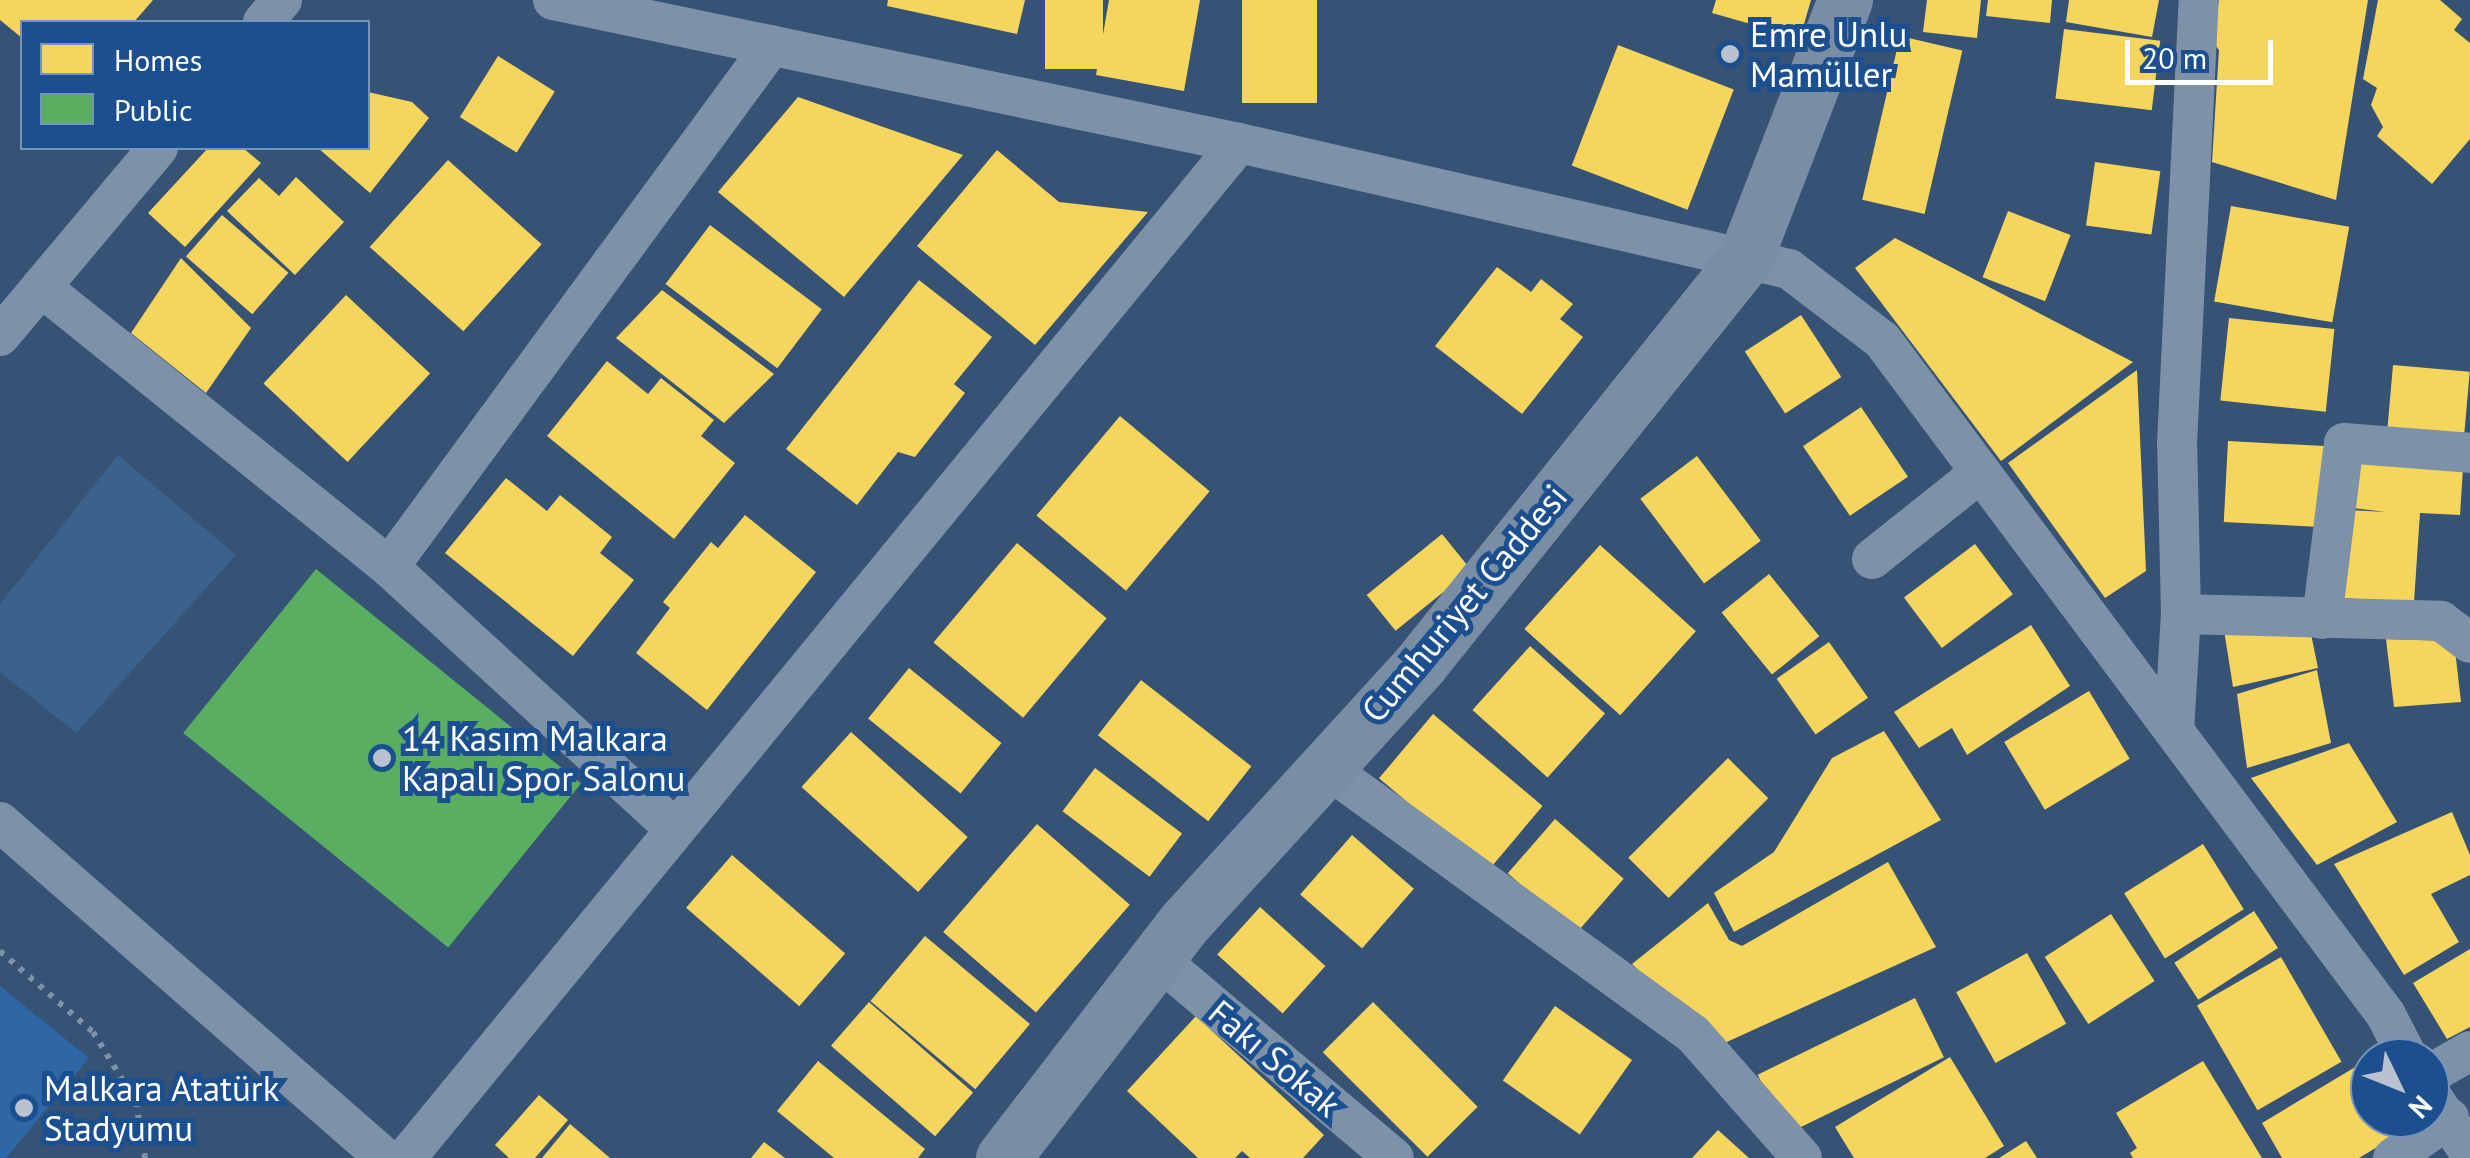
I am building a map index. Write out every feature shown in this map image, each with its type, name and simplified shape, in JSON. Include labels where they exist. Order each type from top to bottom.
[{"type":"street","points":[[266,20],[282,0]]},
{"type":"street","points":[[554,0],[1239,143],[1790,269],[1882,340],[2386,1015],[2398,1038]]},
{"type":"street","name":"Cumhuriyet Caddesi","points":[[1003,1158],[1157,958],[1324,766],[1422,663],[1745,259],[1845,0]]},
{"type":"street","points":[[2174,731],[2181,614],[2177,444],[2200,0]]},
{"type":"street","points":[[388,567],[772,46]]},
{"type":"street","points":[[406,1158],[1239,143]]},
{"type":"street","points":[[0,336],[156,150]]},
{"type":"street","points":[[41,287],[388,567],[674,828]]},
{"type":"street","points":[[2322,619],[2344,443],[2470,453]]},
{"type":"street","points":[[1872,559],[1981,472]]},
{"type":"street","points":[[2181,614],[2441,622],[2470,643]]},
{"type":"street","points":[[1324,766],[1692,1034],[1802,1158]]},
{"type":"street","points":[[0,822],[385,1158]]},
{"type":"street","name":"Fakı Sokak","points":[[1157,958],[1394,1158]]},
{"type":"street","points":[[2450,1123],[2470,1153]]},
{"type":"street","points":[[2393,1158],[2411,1138]]},
{"type":"path","points":[[0,951],[93,1032],[136,1102],[145,1158]]},
{"type":"shaded area","points":[[118,455],[236,555],[76,733],[0,672],[0,604]]},
{"type":"shaded area","name":"Malkara Atatürk Stadyumu","points":[[0,986],[89,1058],[6,1158],[0,1158]]},
{"type":"building: Homes","points":[[0,0],[153,0],[136,20],[20,20],[20,36],[0,20]]},
{"type":"building: Homes","points":[[888,0],[1025,0],[1017,34],[887,6]]},
{"type":"building: Homes","points":[[1045,0],[1103,0],[1103,69],[1045,69]]},
{"type":"building: Homes","points":[[1109,0],[1200,0],[1184,91],[1096,75]]},
{"type":"building: Homes","points":[[1242,0],[1317,0],[1317,103],[1242,103]]},
{"type":"building: Homes","points":[[1716,0],[1811,0],[1800,38],[1712,13]]},
{"type":"building: Homes","points":[[1927,0],[1981,0],[1977,38],[1923,32]]},
{"type":"building: Homes","points":[[1988,0],[2052,0],[2050,23],[1986,16]]},
{"type":"building: Homes","points":[[2069,0],[2159,0],[2152,37],[2066,22]]},
{"type":"building: Homes","points":[[2219,0],[2368,0],[2336,200],[2212,162],[2219,50],[2211,40]]},
{"type":"building: Homes","points":[[2378,0],[2440,0],[2462,19],[2454,30],[2470,43],[2470,139],[2432,184],[2377,136],[2383,127],[2371,105],[2377,88],[2363,79]]},
{"type":"building: Homes","points":[[2064,29],[2160,41],[2152,110],[2055,98]]},
{"type":"building: Homes","points":[[1900,36],[1962,50],[1925,214],[1862,200]]},
{"type":"building: Homes","points":[[1618,45],[1734,89],[1688,210],[1572,165]]},
{"type":"building: Homes","points":[[498,56],[555,92],[517,153],[460,117]]},
{"type":"building: Homes","points":[[370,92],[412,102],[429,118],[370,193],[320,150],[370,150]]},
{"type":"building: Homes","points":[[798,97],[963,155],[844,297],[718,192]]},
{"type":"building: Homes","points":[[206,150],[245,150],[261,163],[185,247],[148,213]]},
{"type":"building: Homes","points":[[997,150],[1059,202],[1148,212],[1035,345],[917,246]]},
{"type":"building: Homes","points":[[448,160],[542,244],[463,331],[370,247]]},
{"type":"building: Homes","points":[[2095,162],[2160,171],[2151,235],[2086,225]]},
{"type":"building: Homes","points":[[296,177],[344,222],[295,275],[227,211],[259,178],[279,196]]},
{"type":"building: Homes","points":[[2231,206],[2349,227],[2332,322],[2214,302]]},
{"type":"building: Homes","points":[[2008,211],[2071,235],[2045,301],[1983,277]]},
{"type":"building: Homes","points":[[222,215],[288,273],[252,314],[186,257]]},
{"type":"building: Homes","points":[[710,225],[822,309],[777,368],[665,284]]},
{"type":"building: Homes","points":[[1895,238],[2133,362],[2001,461],[1855,268]]},
{"type":"building: Homes","points":[[181,258],[251,328],[206,393],[131,333]]},
{"type":"building: Homes","points":[[1497,267],[1531,292],[1541,279],[1573,304],[1560,319],[1583,337],[1522,414],[1435,346]]},
{"type":"building: Homes","points":[[919,280],[992,337],[954,384],[965,393],[915,457],[898,452],[857,505],[786,449]]},
{"type":"building: Homes","points":[[662,290],[774,374],[724,423],[616,338]]},
{"type":"building: Homes","points":[[346,295],[430,373],[348,462],[263,383]]},
{"type":"building: Homes","points":[[1801,315],[1841,377],[1785,414],[1745,351]]},
{"type":"building: Homes","points":[[2229,318],[2334,329],[2326,412],[2220,401]]},
{"type":"building: Homes","points":[[607,361],[648,394],[661,378],[714,420],[701,436],[735,463],[674,539],[547,436]]},
{"type":"building: Homes","points":[[2393,365],[2470,372],[2464,437],[2387,431]]},
{"type":"building: Homes","points":[[2137,370],[2146,571],[2105,598],[2008,463]]},
{"type":"building: Homes","points":[[1861,407],[1908,477],[1850,516],[1803,446]]},
{"type":"building: Homes","points":[[1120,416],[1210,491],[1126,591],[1036,516]]},
{"type":"building: Homes","points":[[2228,441],[2325,446],[2321,527],[2224,522]]},
{"type":"building: Homes","points":[[1697,456],[1761,541],[1704,583],[1640,499]]},
{"type":"building: Homes","points":[[2356,462],[2463,468],[2460,515],[2420,513],[2414,602],[2342,598],[2348,510],[2386,512],[2353,508]]},
{"type":"building: Homes","points":[[506,478],[547,511],[560,495],[612,537],[600,553],[634,580],[573,656],[445,553]]},
{"type":"building: Homes","points":[[745,515],[816,572],[707,710],[636,653],[670,608],[663,602],[711,542],[718,548]]},
{"type":"building: Homes","points":[[1442,534],[1471,570],[1396,631],[1367,595]]},
{"type":"building: Homes","points":[[1017,543],[1107,618],[1023,718],[933,643]]},
{"type":"building: Homes","points":[[1975,544],[2013,594],[1942,648],[1904,598]]},
{"type":"building: Homes","points":[[1600,545],[1696,631],[1620,715],[1524,629]]},
{"type":"building: Homes","points":[[1769,574],[1819,636],[1772,675],[1722,612]]},
{"type":"building: Homes","points":[[2031,625],[2070,686],[1967,755],[1952,728],[1919,748],[1894,712]]},
{"type":"building: Homes","points":[[2310,629],[2318,668],[2233,687],[2224,630]]},
{"type":"building: Homes","points":[[2386,639],[2454,641],[2461,702],[2394,707]]},
{"type":"building: Homes","points":[[1829,642],[1868,698],[1816,734],[1777,679]]},
{"type":"building: Homes","points":[[1530,646],[1605,714],[1548,777],[1472,710]]},
{"type":"building: Homes","points":[[909,668],[1001,743],[961,793],[868,719]]},
{"type":"building: Homes","points":[[2317,670],[2331,743],[2247,768],[2237,694]]},
{"type":"building: Homes","points":[[1141,680],[1251,766],[1208,821],[1098,735]]},
{"type":"building: Homes","points":[[2089,691],[2130,759],[2045,810],[2004,742]]},
{"type":"building: Homes","points":[[1433,714],[1543,806],[1489,870],[1379,778]]},
{"type":"building: Homes","points":[[1884,731],[1941,820],[1734,932],[1714,893],[1774,852],[1832,758]]},
{"type":"building: Homes","points":[[851,732],[968,837],[918,892],[801,787]]},
{"type":"building: Homes","points":[[2349,743],[2397,822],[2317,865],[2251,778]]},
{"type":"building: Homes","points":[[1728,758],[1768,798],[1669,898],[1628,858]]},
{"type":"building: Homes","points":[[1095,768],[1182,834],[1150,877],[1063,811]]},
{"type":"building: Homes","points":[[2452,812],[2470,855],[2470,875],[2431,894],[2459,942],[2404,975],[2334,864]]},
{"type":"building: Homes","points":[[1555,819],[1624,879],[1576,933],[1508,873]]},
{"type":"building: Homes","points":[[1037,824],[1130,905],[1036,1013],[943,932]]},
{"type":"building: Homes","points":[[1352,835],[1414,889],[1362,948],[1300,895]]},
{"type":"building: Homes","points":[[2203,844],[2244,909],[2165,959],[2124,893]]},
{"type":"building: Homes","points":[[732,855],[845,953],[799,1006],[686,908]]},
{"type":"building: Homes","points":[[1888,862],[1936,947],[1718,1046],[1632,964],[1708,903],[1729,940],[1742,946]]},
{"type":"building: Homes","points":[[1260,907],[1325,966],[1283,1013],[1217,955]]},
{"type":"building: Homes","points":[[2254,911],[2278,948],[2198,1000],[2174,963]]},
{"type":"building: Homes","points":[[2111,914],[2155,981],[2088,1024],[2045,957]]},
{"type":"building: Homes","points":[[925,936],[1030,1024],[975,1089],[870,1001]]},
{"type":"building: Homes","points":[[2470,949],[2470,1027],[2446,1038],[2413,983]]},
{"type":"building: Homes","points":[[2027,953],[2066,1024],[1995,1063],[1956,992]]},
{"type":"building: Homes","points":[[2281,957],[2342,1062],[2257,1110],[2197,1006]]},
{"type":"building: Homes","points":[[1915,998],[1944,1057],[1787,1134],[1758,1075]]},
{"type":"building: Homes","points":[[869,1002],[973,1093],[935,1136],[831,1046]]},
{"type":"building: Homes","points":[[1373,1002],[1478,1107],[1427,1157],[1323,1052]]},
{"type":"building: Homes","points":[[1555,1006],[1632,1060],[1580,1134],[1503,1081]]},
{"type":"building: Homes","points":[[1196,1016],[1324,1135],[1303,1158],[1250,1158],[1242,1151],[1235,1158],[1198,1158],[1127,1091]]},
{"type":"building: Homes","points":[[1950,1057],[2004,1146],[1985,1158],[1854,1158],[1835,1127]]},
{"type":"building: Homes","points":[[818,1061],[925,1149],[918,1158],[834,1158],[777,1111]]},
{"type":"building: Homes","points":[[2203,1061],[2262,1158],[2133,1158],[2130,1153],[2137,1148],[2116,1113]]},
{"type":"building: Homes","points":[[2350,1070],[2350,1138],[2392,1138],[2359,1158],[2282,1158],[2262,1123]]},
{"type":"building: Homes","points":[[539,1095],[568,1120],[535,1158],[509,1158],[495,1145]]},
{"type":"building: Homes","points":[[570,1124],[610,1158],[542,1158]]},
{"type":"building: Homes","points":[[1718,1130],[1749,1158],[1692,1158]]},
{"type":"building: Homes","points":[[2026,1141],[2037,1158],[1999,1158]]},
{"type":"building: Homes","points":[[764,1142],[785,1158],[751,1158]]},
{"type":"building: Public","name":"14 Kasım Malkara Kapalı Spor Salonu","points":[[316,569],[581,784],[448,948],[183,733]]},
{"type":"place","name":"Emre Unlu Mamüller","points":[[1730,54]]},
{"type":"place","name":"14 Kasım Malkara Kapalı Spor Salonu","points":[[382,758]]},
{"type":"place","name":"Malkara Atatürk Stadyumu","points":[[24,1108]]}]
